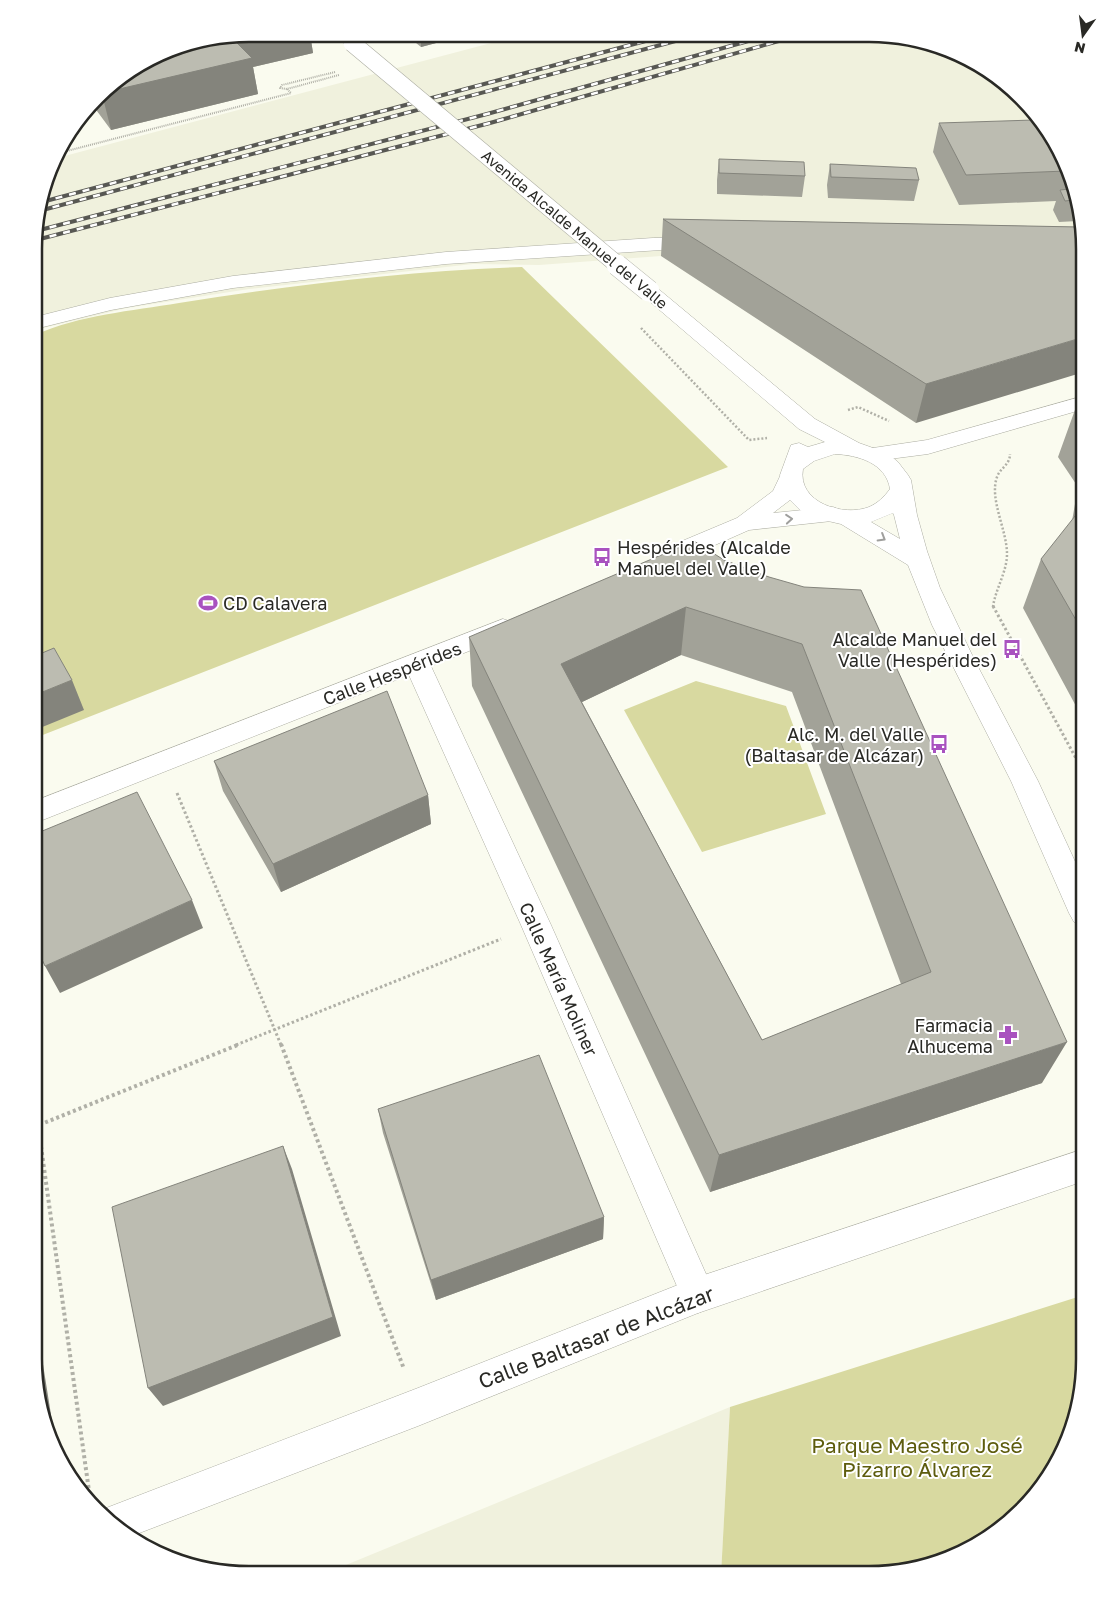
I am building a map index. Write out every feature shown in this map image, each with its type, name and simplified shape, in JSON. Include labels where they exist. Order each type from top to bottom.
[{"type":"main road","name":"Avenida Alcalde Manuel del Valle","points":[[351,42],[807,424],[863,451]]},
{"type":"main road","points":[[43,321],[110,304],[233,282],[446,258],[653,244],[722,243]]},
{"type":"main road","points":[[917,560],[839,516],[816,509],[801,500],[793,489],[792,471],[803,456],[817,450],[835,447],[863,451],[928,447],[1076,404]]},
{"type":"main road","points":[[648,566],[745,523],[782,495],[807,424]]},
{"type":"main road","points":[[745,523],[839,516],[871,516],[886,510],[896,501],[901,485],[928,447]]},
{"type":"main road","points":[[863,451],[894,469],[901,485],[917,560],[957,649],[1016,764],[1076,895]]},
{"type":"main road","name":"Calle Hespérides","points":[[43,809],[163,760],[417,664],[524,619]]},
{"type":"main road","name":"Calle María Moliner","points":[[417,664],[536,925],[698,1295]]},
{"type":"main road","name":"Calle Baltasar de Alcázar","points":[[120,1521],[418,1407],[698,1295],[1076,1167]]},
{"type":"path","points":[[68,151],[291,93],[280,86],[337,72],[330,65]]},
{"type":"path","points":[[287,89],[342,74]]},
{"type":"path","points":[[635,323],[749,440],[761,440]]},
{"type":"path","points":[[858,407],[893,423]]},
{"type":"path","points":[[1010,451],[1010,460],[997,478],[996,502],[1003,525],[1007,555],[993,606],[1076,757]]},
{"type":"path","points":[[163,760],[276,1031],[418,1407]]},
{"type":"path","points":[[43,1123],[536,925]]},
{"type":"path","points":[[43,1174],[89,1491]]},
{"type":"shaded area","points":[[495,42],[869,42],[896,44],[935,53],[972,70],[995,85],[1033,123],[1048,146],[1065,183],[1072,209],[1076,249],[661,256],[539,265],[473,264],[249,289],[127,308],[43,328],[44,222],[53,183],[65,156]]},
{"type":"shaded area","points":[[730,1407],[721,1566],[343,1566]]},
{"type":"green space","name":"CD Calavera","points":[[522,267],[728,467],[43,735],[43,332],[106,314],[222,296],[393,275]]},
{"type":"green space","points":[[696,681],[786,706],[826,814],[702,852],[624,710]]},
{"type":"green space","name":"Parque Maestro José Pizarro Álvarez","points":[[1076,1298],[1076,1360],[1072,1400],[1065,1426],[1048,1463],[1033,1486],[995,1524],[972,1539],[935,1556],[909,1563],[882,1566],[721,1566],[730,1407]]},
{"type":"building","points":[[237,43],[252,58],[118,89],[134,77],[170,58],[209,46]]},
{"type":"building","points":[[1030,120],[1041,134],[1060,171],[966,175],[939,123]]},
{"type":"building","points":[[719,159],[804,162],[805,176],[719,173]]},
{"type":"building","points":[[830,164],[916,168],[919,180],[831,177]]},
{"type":"building","points":[[1066,189],[1069,200],[1065,201],[1060,190]]},
{"type":"building","points":[[663,219],[1074,227],[1076,339],[926,384]]},
{"type":"building","points":[[1076,515],[1076,620],[1041,559]]},
{"type":"building","points":[[694,541],[724,560],[769,577],[804,587],[861,590],[1067,1042],[719,1155],[469,637]],"holes":[[[686,607],[802,644],[931,972],[762,1040],[561,664]]]},
{"type":"building","points":[[54,648],[72,680],[43,692],[43,653]]},
{"type":"building","points":[[387,691],[428,795],[273,864],[214,761]]},
{"type":"building","points":[[137,792],[192,900],[45,966],[43,962],[43,831]]},
{"type":"building","points":[[539,1055],[604,1217],[431,1280],[378,1109]]},
{"type":"building","points":[[283,1146],[333,1317],[148,1388],[112,1207]]},
{"type":"railway","points":[[49,200],[642,42]]},
{"type":"railway","points":[[46,209],[672,42]]},
{"type":"railway","points":[[43,229],[487,114],[745,42]]},
{"type":"railway","points":[[43,238],[490,123],[775,42]]},
{"type":"place","name":"Hespérides (Alcalde Manuel del Valle)","points":[[602,557]]},
{"type":"place","name":"CD Calavera","points":[[208,603]]},
{"type":"place","name":"Alcalde Manuel del Valle (Hespérides)","points":[[1012,649]]},
{"type":"place","name":"Alc. M. del Valle (Baltasar de Alcázar)","points":[[939,744]]},
{"type":"place","name":"Farmacia Alhucema","points":[[1008,1035]]}]
